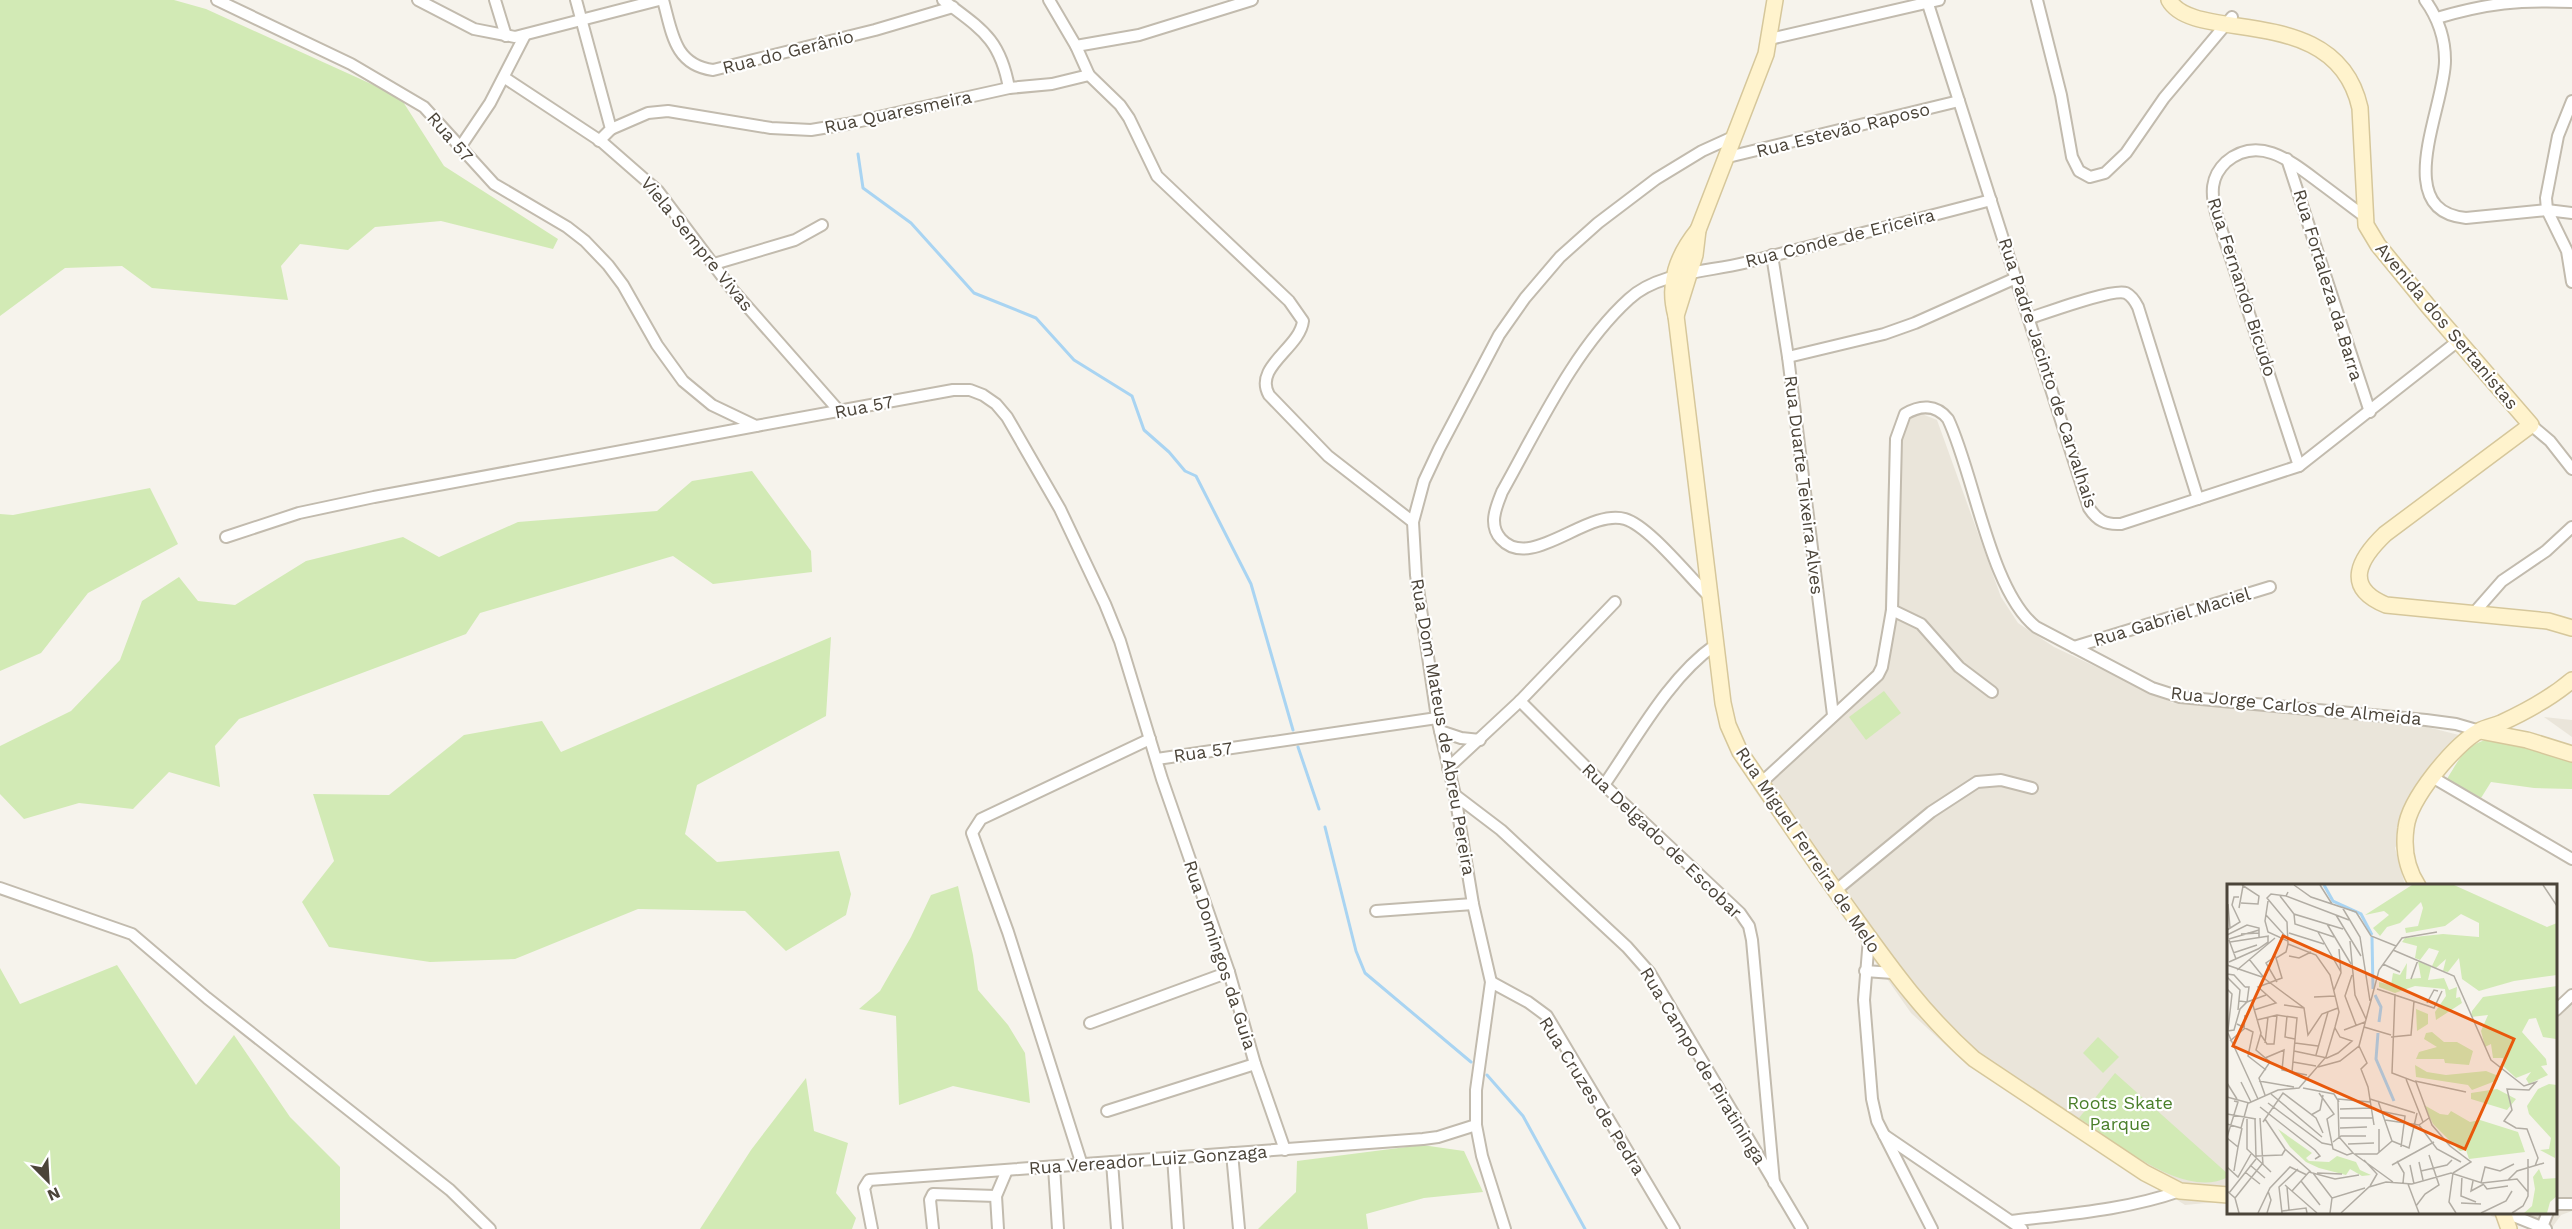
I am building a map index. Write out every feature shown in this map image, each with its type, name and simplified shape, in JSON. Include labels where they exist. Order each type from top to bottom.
[{"type":"main road","name":"Rua Miguel Ferreira de Melo","points":[[1676,316],[1689,275],[1698,230],[1728,158],[1770,39],[1775,0]]},
{"type":"main road","name":"Avenida dos Sertanistas","points":[[2169,0],[2179,10],[2188,13],[2276,20],[2301,28],[2328,45],[2345,63],[2357,92],[2360,108],[2366,225],[2378,244],[2458,341],[2531,425],[2385,534],[2368,550],[2361,563],[2359,575],[2366,592],[2386,605],[2548,621],[2572,628]]},
{"type":"main road","name":"Rua Miguel Ferreira de Melo","points":[[1698,230],[1683,250],[1673,277],[1672,303],[1676,316],[1715,645],[1728,724],[1740,752],[1893,973],[1922,1009],[1974,1059],[2122,1160],[2180,1191],[2227,1195]]},
{"type":"main road","points":[[2418,884],[2407,862],[2406,827],[2432,777],[2452,752],[2480,731],[2520,713],[2572,680]]},
{"type":"main road","points":[[2480,731],[2527,740],[2572,754]]},
{"type":"main road","points":[[2504,1214],[2509,1229]]},
{"type":"street","name":"Rua 57","points":[[217,0],[351,64],[405,94],[438,120],[494,184],[567,227],[585,241],[623,285],[666,359],[683,381],[712,405],[756,426],[953,390],[970,390],[996,404],[1028,451],[1060,510],[1105,604],[1120,641],[1157,759],[1437,717]]},
{"type":"street","points":[[418,0],[474,29],[506,36],[525,35],[661,0]]},
{"type":"street","points":[[495,0],[506,36]]},
{"type":"street","points":[[576,0],[611,129],[599,141]]},
{"type":"street","name":"Rua do Gerânio","points":[[661,0],[674,38],[685,59],[691,64],[713,70],[726,69],[875,30],[953,7]]},
{"type":"street","points":[[943,0],[980,28],[998,50],[1009,88]]},
{"type":"street","points":[[1049,0],[1076,46],[1089,75],[1120,105],[1129,118],[1157,176],[1289,301],[1301,316],[1303,321],[1299,333],[1265,378],[1265,388],[1269,395],[1328,456],[1413,522]]},
{"type":"street","points":[[1076,46],[1139,35],[1252,0]]},
{"type":"street","points":[[1770,39],[1939,0]]},
{"type":"street","points":[[2037,0],[2061,95],[2072,157],[2079,171],[2090,177],[2105,173],[2126,153],[2164,98],[2232,17]]},
{"type":"street","points":[[2425,0],[2437,18],[2443,37],[2445,61],[2425,161],[2427,188],[2432,198],[2446,214],[2454,217],[2466,218],[2547,210],[2572,213]]},
{"type":"street","points":[[2437,18],[2478,6],[2513,1],[2572,2]]},
{"type":"street","name":"Rua Padre Jacinto de Carvalhais","points":[[1928,4],[2089,508],[2095,517],[2111,525],[2121,524],[2298,466],[2458,341]]},
{"type":"street","points":[[461,146],[505,78],[525,35]]},
{"type":"street","name":"Rua Quaresmeira","points":[[611,129],[648,113],[668,111],[760,127],[811,130],[848,124],[1009,88],[1052,84],[1089,75]]},
{"type":"street","name":"Viela Sempre Vivas","points":[[505,78],[599,141],[639,172],[658,191],[768,332],[840,412]]},
{"type":"street","points":[[2572,101],[2566,131],[2549,180],[2547,210],[2563,240],[2572,282]]},
{"type":"street","name":"Rua Estevão Raposo","points":[[1728,158],[1959,102]]},
{"type":"street","name":"Rua Dom Mateus de Abreu Pereira","points":[[1505,1229],[1476,1125],[1476,1090],[1491,982],[1473,904],[1455,795],[1437,717],[1416,575],[1413,522],[1424,481],[1439,449],[1499,335],[1525,298],[1560,257],[1598,223],[1656,179],[1702,151],[1736,136]]},
{"type":"street","name":"Rua Fernando Bicudo","points":[[2298,466],[2216,213],[2211,189],[2221,167],[2241,153],[2259,150],[2272,152],[2287,159],[2364,216]]},
{"type":"street","name":"Rua Fortaleza da Barra","points":[[2287,159],[2370,412]]},
{"type":"street","name":"Rua Conde de Ericeira","points":[[1709,596],[1650,536],[1625,519],[1616,518],[1590,524],[1528,549],[1507,544],[1499,537],[1494,510],[1502,492],[1580,359],[1606,323],[1629,298],[1646,286],[1673,277],[1772,255],[1990,200]]},
{"type":"street","points":[[714,264],[795,240],[822,225]]},
{"type":"street","name":"Rua Duarte Teixeira Alves","points":[[1772,255],[1788,357],[1833,715]]},
{"type":"street","points":[[1788,357],[1905,327],[2016,278]]},
{"type":"street","points":[[2030,318],[2118,292],[2126,293],[2134,299],[2139,307],[2198,499]]},
{"type":"street","name":"Rua Jorge Carlos de Almeida","points":[[1761,783],[1878,675],[1882,667],[1892,610],[1896,439],[1900,423],[1907,412],[1924,407],[1936,408],[1945,415],[2000,570],[2017,606],[2025,618],[2036,627],[2152,688],[2180,698],[2426,720],[2456,724],[2480,731]]},
{"type":"street","name":"Avenida dos Sertanistas","points":[[2531,425],[2550,441],[2572,469]]},
{"type":"street","points":[[226,537],[299,513],[374,497],[756,426]]},
{"type":"street","points":[[2473,614],[2502,581],[2546,551],[2572,527]]},
{"type":"street","name":"Rua Gabriel Maciel","points":[[2074,648],[2270,587]]},
{"type":"street","points":[[1448,768],[1520,701],[1615,602]]},
{"type":"street","points":[[1892,610],[1921,624],[1959,667],[1992,693]]},
{"type":"street","points":[[1604,785],[1678,678],[1698,657],[1715,645]]},
{"type":"street","name":"Rua Delgado de Escobar","points":[[1520,701],[1604,785],[1740,913],[1749,926],[1774,1183]]},
{"type":"street","points":[[1440,731],[1461,738],[1480,740]]},
{"type":"street","points":[[1082,1165],[1008,932],[972,833],[981,819],[1150,739]]},
{"type":"street","name":"Rua Domingos da Guia","points":[[1157,759],[1229,972],[1255,1064],[1285,1150]]},
{"type":"street","points":[[2432,777],[2572,859]]},
{"type":"street","points":[[1835,891],[1931,812],[1977,782],[2001,780],[2032,788]]},
{"type":"street","name":"Rua Campo de Piratininga","points":[[1455,795],[1501,830],[1627,947],[1650,973],[1802,1229]]},
{"type":"street","points":[[0,888],[132,934],[207,998],[450,1190],[490,1229]]},
{"type":"street","points":[[1376,911],[1473,904]]},
{"type":"street","points":[[1869,938],[1864,1000],[1872,1099],[1877,1121],[1932,1229]]},
{"type":"street","points":[[1865,971],[1893,973]]},
{"type":"street","points":[[1090,1023],[1229,972]]},
{"type":"street","name":"Rua Cruzes de Pedra","points":[[1491,982],[1528,1002],[1547,1016],[1674,1229]]},
{"type":"street","points":[[2557,1009],[2572,994]]},
{"type":"street","points":[[1107,1111],[1255,1064]]},
{"type":"street","name":"Rua Vereador Luiz Gonzaga","points":[[872,1229],[864,1188],[869,1180],[1438,1137],[1476,1125]]},
{"type":"street","points":[[1884,1135],[2022,1229]]},
{"type":"street","points":[[1232,1153],[1239,1229]]},
{"type":"street","points":[[1173,1157],[1178,1229]]},
{"type":"street","points":[[1112,1162],[1117,1229]]},
{"type":"street","points":[[1054,1167],[1058,1229]]},
{"type":"street","points":[[998,1229],[996,1196],[1007,1170]]},
{"type":"street","points":[[2012,1221],[2115,1208],[2152,1201],[2180,1191]]},
{"type":"street","points":[[933,1229],[930,1200],[933,1194],[996,1196]]},
{"type":"street","points":[[2508,1214],[2544,1228]]},
{"type":"shaded area","points":[[1917,412],[1937,420],[2001,597],[2018,623],[2054,647],[2173,703],[2419,725],[2459,735],[2395,848],[2405,884],[2227,884],[2227,1191],[2216,1202],[2185,1205],[1966,1064],[1911,1013],[1753,788],[1876,667],[1884,637],[1889,444],[1897,420]]},
{"type":"shaded area","points":[[2544,717],[2572,720],[2572,737]]},
{"type":"shaded area","points":[[2572,989],[2572,1211],[2561,1215],[2551,1229],[2529,1229],[2490,1214],[2557,1214],[2557,1002]]},
{"type":"green space","points":[[0,0],[174,0],[206,9],[400,97],[444,166],[558,239],[553,249],[441,221],[375,227],[348,250],[300,244],[281,266],[288,300],[152,288],[122,266],[65,268],[0,316]]},
{"type":"green space","points":[[752,471],[811,551],[812,572],[713,584],[673,556],[480,613],[466,634],[239,719],[215,746],[220,787],[169,772],[133,809],[79,803],[24,819],[0,794],[0,746],[71,711],[120,660],[142,601],[179,577],[198,601],[235,605],[306,561],[403,537],[439,557],[518,522],[657,511],[692,481]]},
{"type":"green space","points":[[150,488],[178,544],[88,593],[41,653],[0,671],[0,514],[13,515]]},
{"type":"green space","points":[[831,637],[826,716],[697,785],[685,834],[717,862],[839,851],[851,894],[846,915],[786,951],[745,911],[638,909],[515,959],[430,962],[329,947],[302,902],[334,861],[313,794],[389,795],[464,735],[542,721],[561,752]]},
{"type":"green space","points":[[1884,691],[1901,713],[1866,740],[1849,717]]},
{"type":"green space","points":[[2496,738],[2572,762],[2572,789],[2534,788],[2491,782],[2481,798],[2447,779],[2466,751],[2478,743]]},
{"type":"green space","points":[[958,886],[978,990],[1008,1025],[1025,1053],[1030,1103],[953,1086],[899,1105],[896,1016],[859,1009],[880,991],[911,937],[931,895]]},
{"type":"green space","points":[[117,965],[196,1085],[234,1035],[290,1117],[340,1167],[340,1229],[0,1229],[0,968],[20,1004]]},
{"type":"green space","points":[[2098,1037],[2119,1057],[2103,1073],[2083,1053]]},
{"type":"green space","name":"Roots Skate Parque","points":[[2115,1073],[2227,1173],[2227,1177],[2210,1182],[2191,1181],[2171,1175],[2130,1153],[2079,1118]]},
{"type":"green space","points":[[806,1078],[814,1131],[848,1143],[836,1193],[856,1218],[852,1229],[700,1229],[751,1150]]},
{"type":"green space","points":[[1422,1145],[1464,1151],[1483,1192],[1424,1198],[1366,1214],[1368,1229],[1258,1229],[1296,1192],[1297,1161]]},
{"type":"waterway","points":[[858,154],[863,188],[911,223],[974,293],[1036,318],[1074,360],[1132,396],[1144,430],[1169,452],[1185,471],[1196,476],[1251,584],[1293,730]]},
{"type":"waterway","points":[[1298,747],[1319,809]]},
{"type":"waterway","points":[[1325,827],[1356,951],[1365,973],[1471,1062]]},
{"type":"waterway","points":[[1487,1075],[1523,1116],[1585,1229]]}]
